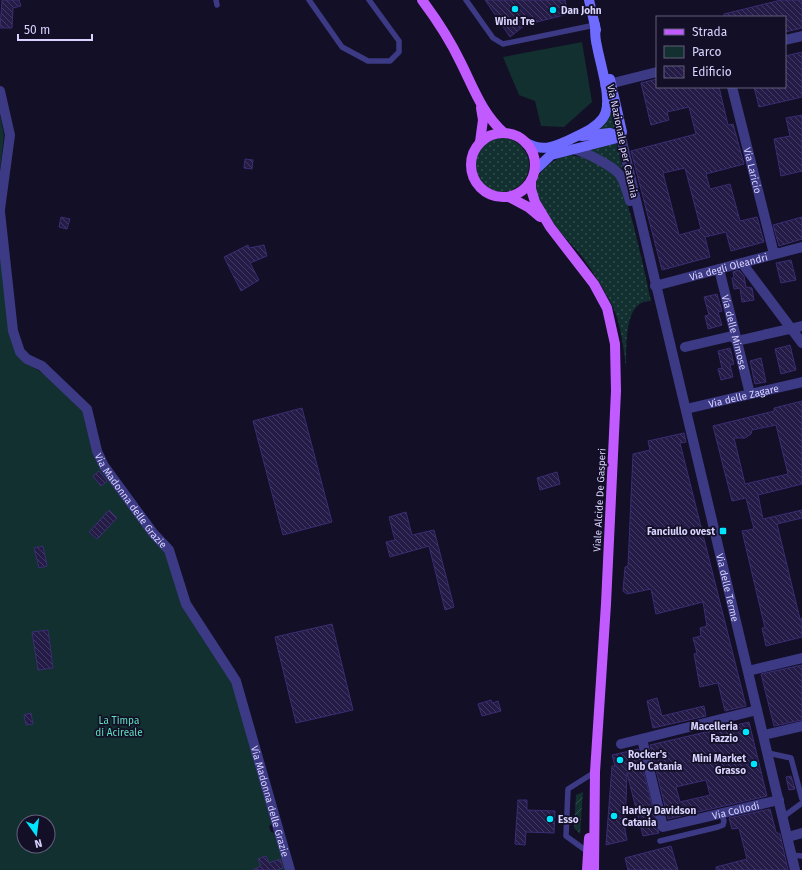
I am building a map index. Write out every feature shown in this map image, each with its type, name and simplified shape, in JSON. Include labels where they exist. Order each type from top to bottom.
[{"type":"main road","points":[[422,0],[441,25],[451,42],[480,104],[489,118],[504,133]]},
{"type":"main road","name":"Via Nazionale per Catania","points":[[589,0],[608,84],[622,132],[621,137]]},
{"type":"main road","points":[[480,142],[495,134],[504,133],[516,136],[536,148],[545,149],[557,146],[577,137],[592,128],[602,119],[607,106],[608,84]]},
{"type":"main road","points":[[480,104],[483,120],[480,142],[471,158],[471,167],[477,184],[491,195],[509,197],[528,207],[550,227]]},
{"type":"main road","points":[[577,137],[610,133],[621,137]]},
{"type":"main road","points":[[535,170],[551,155],[621,137]]},
{"type":"main road","points":[[509,197],[518,194],[531,181],[535,170],[534,156],[526,143]]},
{"type":"main road","points":[[531,181],[534,202],[550,227]]},
{"type":"main road","name":"Viale Alcide De Gasperi","points":[[550,227],[594,284],[606,308],[616,344],[616,391],[606,604],[594,792],[586,870]]},
{"type":"main road","name":"Viale Alcide De Gasperi","points":[[594,792],[594,870]]},
{"type":"street","points":[[786,40],[802,36]]},
{"type":"street","points":[[608,84],[656,72]]},
{"type":"street","name":"Via Laricio","points":[[732,88],[774,254]]},
{"type":"street","points":[[0,91],[10,135],[0,209]]},
{"type":"street","name":"Via Nazionale per Catania","points":[[621,137],[655,284]]},
{"type":"street","points":[[573,149],[610,166],[621,176],[628,196],[646,265],[655,284]]},
{"type":"street","name":"Via Madonna delle Grazie","points":[[0,212],[13,331],[20,352],[27,359],[42,366],[88,409],[97,451],[104,466],[153,533],[169,550],[186,604],[236,681],[290,870]]},
{"type":"street","name":"Via degli Oleandri","points":[[655,284],[802,247]]},
{"type":"street","points":[[742,263],[802,343]]},
{"type":"street","name":"Via delle Mimose","points":[[719,269],[750,394]]},
{"type":"street","name":"Via delle Terme","points":[[655,284],[783,817],[788,837],[797,855],[795,870]]},
{"type":"street","points":[[685,347],[732,336],[737,341],[802,326]]},
{"type":"street","name":"Via delle Zagare","points":[[686,408],[802,382]]},
{"type":"street","points":[[748,671],[802,658]]},
{"type":"street","points":[[621,744],[758,710]]},
{"type":"street","points":[[764,735],[802,726]]},
{"type":"street","name":"Via Collodi","points":[[642,738],[663,827],[779,800]]},
{"type":"street","points":[[788,837],[802,834]]},
{"type":"lane","points":[[309,0],[342,47],[368,61],[390,61],[399,52],[399,41],[369,0]]},
{"type":"lane","points":[[466,0],[493,38],[503,44],[595,25]]},
{"type":"lane","points":[[768,753],[791,758],[802,799]]},
{"type":"lane","points":[[588,852],[566,836],[568,789],[595,772]]},
{"type":"lane","points":[[783,817],[802,803]]},
{"type":"lane","points":[[660,842],[718,827],[723,824],[724,821],[721,813]]},
{"type":"green space","points":[[582,42],[592,102],[564,127],[541,126],[535,101],[519,95],[503,57]]},
{"type":"green space","points":[[613,111],[617,125],[612,129],[595,130]]},
{"type":"green space","points":[[0,115],[4,135],[0,171]]},
{"type":"green space","points":[[497,138],[507,138],[521,146],[527,155],[529,165],[527,175],[521,184],[507,192],[497,192],[487,187],[480,180],[475,170],[475,160],[480,150],[487,143]]},
{"type":"green space","points":[[616,142],[623,169],[587,150]]},
{"type":"green space","points":[[566,155],[579,156],[592,160],[614,175],[620,184],[631,215],[651,301],[642,303],[635,308],[631,316],[628,326],[626,367],[620,327],[609,299],[583,258],[547,216],[537,197],[535,189],[541,172],[555,160]]},
{"type":"green space","name":"La Timpa di Acireale","points":[[0,251],[24,362],[46,375],[83,412],[93,454],[166,552],[181,600],[232,681],[272,824],[269,826],[271,832],[275,833],[286,870],[0,870]]},
{"type":"green space","points":[[583,792],[580,834],[574,828],[576,795]]},
{"type":"building","points":[[2,0],[19,0],[21,6],[13,8],[12,28],[0,28]]},
{"type":"building","points":[[485,0],[565,0],[568,14],[525,25],[510,37]]},
{"type":"building","points":[[781,0],[802,0],[802,28],[786,32],[786,16],[724,16],[724,14]]},
{"type":"building","points":[[802,52],[802,97],[759,107],[754,88],[786,88],[786,56]]},
{"type":"building","points":[[656,79],[656,88],[719,88],[728,125],[733,124],[744,164],[706,174],[710,189],[730,184],[740,221],[757,217],[764,242],[731,251],[726,232],[705,237],[710,257],[662,270],[631,151],[696,134],[689,107],[667,112],[669,120],[651,125],[641,83]],"holes":[[[685,168],[701,229],[679,235],[663,173]]]},
{"type":"building","points":[[802,115],[802,171],[781,176],[774,139],[790,136],[786,118]]},
{"type":"building","points":[[245,159],[253,160],[252,169],[244,168]]},
{"type":"building","points":[[61,217],[70,219],[67,229],[59,227]]},
{"type":"building","points":[[802,217],[802,239],[779,246],[773,225]]},
{"type":"building","points":[[248,245],[249,248],[264,245],[267,256],[250,263],[259,280],[241,291],[224,257]]},
{"type":"building","points":[[791,260],[796,280],[781,283],[776,263]]},
{"type":"building","points":[[739,270],[744,276],[746,287],[752,288],[754,300],[742,302],[740,288],[734,289],[732,278],[734,277],[733,272]]},
{"type":"building","points":[[717,294],[722,311],[718,312],[722,325],[708,329],[705,316],[709,315],[704,297]]},
{"type":"building","points":[[790,345],[796,370],[781,374],[775,349]]},
{"type":"building","points":[[730,348],[734,364],[730,365],[733,377],[721,380],[718,369],[722,368],[718,351]]},
{"type":"building","points":[[761,358],[766,382],[755,384],[750,361]]},
{"type":"building","points":[[802,401],[802,484],[758,495],[763,519],[802,510],[802,518],[777,524],[800,619],[802,618],[802,637],[766,646],[762,628],[765,628],[742,531],[754,529],[746,498],[732,501],[713,426],[774,411],[774,408]],"holes":[[[776,425],[788,474],[745,484],[734,438],[745,438],[751,434],[752,430]]]},
{"type":"building","points":[[302,408],[332,522],[283,535],[253,421]]},
{"type":"building","points":[[684,433],[686,442],[680,443],[746,706],[725,711],[718,683],[700,687],[694,654],[697,653],[693,638],[701,636],[700,628],[707,626],[703,602],[656,614],[651,589],[627,594],[623,591],[625,567],[628,566],[633,454],[650,450],[648,441]]},
{"type":"building","points":[[99,471],[107,481],[101,486],[93,476]]},
{"type":"building","points":[[557,472],[560,484],[540,490],[537,478]]},
{"type":"building","points":[[109,510],[117,518],[97,539],[89,532]]},
{"type":"building","points":[[406,512],[412,535],[434,530],[454,607],[445,610],[429,546],[390,557],[386,542],[395,540],[389,517]]},
{"type":"building","points":[[43,546],[47,566],[39,568],[34,548]]},
{"type":"building","points":[[332,624],[353,710],[296,723],[275,637]]},
{"type":"building","points":[[48,630],[53,668],[38,670],[32,632]]},
{"type":"building","points":[[802,665],[802,720],[774,726],[761,674]]},
{"type":"building","points":[[657,698],[662,716],[704,706],[706,716],[653,728],[647,701]]},
{"type":"building","points":[[491,700],[492,703],[498,701],[501,711],[482,716],[478,704]]},
{"type":"building","points":[[31,713],[33,724],[26,725],[24,715]]},
{"type":"building","points":[[749,722],[767,796],[668,819],[650,745]],"holes":[[[706,780],[710,795],[680,802],[676,787]]]},
{"type":"building","points":[[638,749],[659,833],[643,836],[627,773],[625,830],[627,840],[606,845],[612,766],[615,766],[612,755]]},
{"type":"building","points":[[791,776],[795,789],[789,790],[786,777]]},
{"type":"building","points":[[518,800],[527,800],[527,810],[555,811],[554,833],[526,832],[525,845],[515,844]]},
{"type":"building","points":[[770,809],[776,832],[780,834],[788,870],[716,870],[716,867],[747,859],[739,828],[732,829],[729,818]]},
{"type":"building","points":[[671,846],[678,870],[628,870],[625,858]]},
{"type":"building","points":[[266,856],[269,863],[280,859],[283,868],[277,870],[253,870],[261,866],[258,859]]},
{"type":"place","name":"Wind Tre","points":[[515,9]]},
{"type":"place","name":"Dan John","points":[[553,10]]},
{"type":"place","name":"Fanciullo ovest","points":[[723,531]]},
{"type":"place","name":"Macelleria Fazzio","points":[[746,732]]},
{"type":"place","name":"Rocker's Pub Catania","points":[[620,760]]},
{"type":"place","name":"Mini Market Grasso","points":[[754,764]]},
{"type":"place","name":"Harley Davidson Catania","points":[[614,816]]},
{"type":"place","name":"Esso","points":[[550,819]]}]
